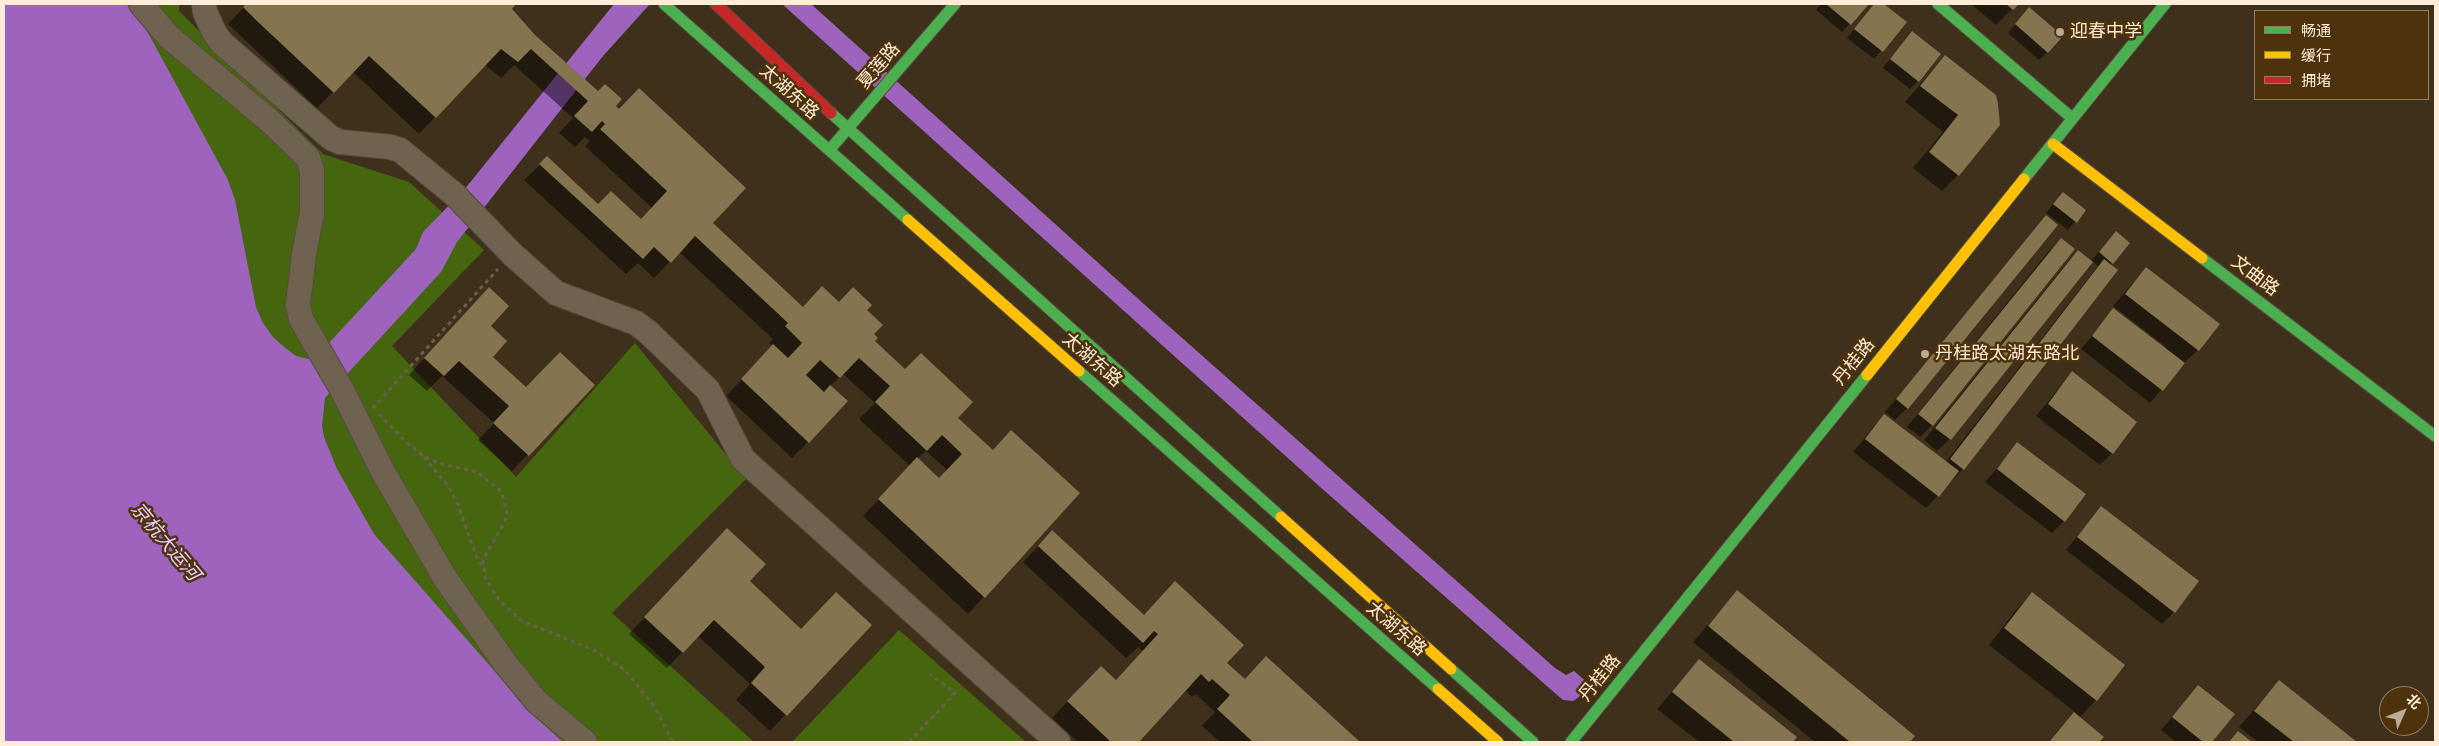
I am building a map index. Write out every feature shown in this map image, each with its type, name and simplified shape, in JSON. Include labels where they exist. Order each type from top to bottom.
[{"type":"main road","name":"太湖东路","points":[[664,4],[1498,742]]},
{"type":"main road","name":"太湖东路","points":[[716,4],[848,129],[1533,742]]},
{"type":"main road","name":"夏莲路","points":[[828,151],[955,4]]},
{"type":"main road","points":[[1938,4],[2072,118]]},
{"type":"main road","name":"丹桂路","points":[[1571,742],[2165,4]]},
{"type":"main road","name":"文曲路","points":[[2053,144],[2435,436]]},
{"type":"street","points":[[141,4],[169,37],[271,122],[308,158],[312,171],[312,213],[304,254],[298,305],[301,319],[341,388],[366,416],[430,554],[461,602],[536,701],[585,742]]},
{"type":"street","points":[[204,4],[205,12],[215,34],[222,42],[331,138],[340,142],[391,147],[400,150],[455,195],[512,254],[556,293],[636,323],[648,332],[708,390],[743,459],[1058,742]]},
{"type":"path","points":[[484,570],[476,556],[448,486],[422,455],[406,442],[366,416],[512,254]]},
{"type":"path","points":[[422,455],[438,462],[477,472],[501,491],[507,512],[500,532],[483,559],[485,577],[498,599],[522,621],[594,650],[625,670],[654,706],[673,742]]},
{"type":"path","points":[[909,742],[954,693],[930,674]]},
{"type":"green space","points":[[4,4],[179,4],[179,11],[323,154],[409,182],[484,250],[392,346],[516,477],[635,343],[746,479],[612,613],[754,742],[4,742]]},
{"type":"green space","points":[[899,630],[1026,742],[792,742]]},
{"type":"water","name":"京杭大运河","points":[[4,4],[126,4],[140,18],[228,180],[235,200],[256,307],[263,323],[273,337],[284,347],[296,356],[308,359],[328,344],[416,249],[423,232],[464,190],[614,4],[650,4],[603,56],[457,242],[441,272],[325,398],[322,426],[324,437],[337,469],[374,534],[534,716],[563,742],[4,742]]},
{"type":"water","points":[[782,4],[811,4],[1155,314],[1555,668],[1566,675],[1574,671],[1589,684],[1579,697],[1573,701],[1563,700],[1556,694],[1319,486]]},
{"type":"building","points":[[246,4],[516,4],[512,9],[535,35],[598,91],[605,84],[622,99],[616,106],[619,109],[639,88],[746,188],[713,223],[803,307],[822,286],[839,302],[853,287],[872,305],[867,310],[883,325],[874,334],[878,338],[875,341],[905,369],[921,353],[973,402],[958,418],[993,450],[1011,430],[1080,493],[985,598],[878,499],[917,457],[939,478],[962,454],[942,435],[927,451],[875,402],[890,386],[859,358],[840,378],[820,360],[806,375],[824,392],[830,385],[848,401],[809,443],[741,379],[773,344],[788,358],[802,343],[785,326],[788,323],[695,236],[671,263],[654,247],[643,259],[539,164],[547,156],[598,204],[611,191],[641,219],[667,191],[600,129],[605,124],[602,121],[592,132],[574,116],[588,101],[531,49],[518,62],[501,49],[436,118],[369,56],[334,93],[243,7]]},
{"type":"building","points":[[1826,4],[1869,4],[1851,25]]},
{"type":"building","points":[[1874,4],[1884,4],[1907,22],[1883,52],[1854,29]]},
{"type":"building","points":[[2006,4],[2019,4],[2013,10]]},
{"type":"building","points":[[2029,7],[2063,36],[2048,53],[2015,24]]},
{"type":"building","points":[[1912,31],[1941,54],[1919,82],[1890,59]]},
{"type":"building","points":[[1945,55],[1996,95],[1998,104],[2000,125],[1959,176],[1929,152],[1958,115],[1920,86]]},
{"type":"building","points":[[2063,192],[2086,210],[2077,223],[2053,204]]},
{"type":"building","points":[[2046,215],[2058,225],[1908,409],[1896,399]]},
{"type":"building","points":[[2116,231],[2130,243],[2113,264],[2099,252]]},
{"type":"building","points":[[2061,238],[2075,249],[1933,426],[1918,414]]},
{"type":"building","points":[[2078,250],[2093,262],[1951,440],[1935,428]]},
{"type":"building","points":[[2104,259],[2118,270],[1964,470],[1950,459]]},
{"type":"building","points":[[2146,267],[2220,324],[2199,351],[2125,294]]},
{"type":"building","points":[[489,287],[509,306],[491,326],[507,341],[493,357],[526,387],[560,352],[595,385],[529,456],[493,423],[509,406],[459,361],[444,376],[424,358]]},
{"type":"building","points":[[2113,308],[2185,363],[2163,391],[2092,336]]},
{"type":"building","points":[[2072,371],[2137,422],[2113,454],[2048,404]]},
{"type":"building","points":[[1884,414],[1959,471],[1939,497],[1865,439]]},
{"type":"building","points":[[2017,442],[2086,494],[2065,522],[1997,469]]},
{"type":"building","points":[[2101,506],[2199,581],[2175,613],[2077,537]]},
{"type":"building","points":[[727,528],[766,564],[750,581],[801,629],[836,592],[872,625],[787,716],[751,683],[765,667],[714,620],[683,653],[644,617]]},
{"type":"building","points":[[1052,530],[1144,615],[1175,581],[1244,645],[1227,663],[1245,679],[1266,656],[1360,742],[1253,742],[1217,709],[1230,695],[1212,679],[1209,682],[1201,674],[1139,742],[1111,742],[1067,701],[1101,666],[1116,680],[1158,634],[1154,631],[1143,643],[1038,546]]},
{"type":"building","points":[[1737,590],[1915,736],[1910,742],[1850,742],[1708,626]]},
{"type":"building","points":[[2032,592],[2125,665],[2097,701],[2004,628]]},
{"type":"building","points":[[1699,659],[1797,737],[1793,742],[1734,742],[1672,692]]},
{"type":"building","points":[[2279,680],[2357,742],[2294,742],[2254,711]]},
{"type":"building","points":[[2198,685],[2235,714],[2212,742],[2203,742],[2172,717]]},
{"type":"building","points":[[2074,712],[2104,737],[2099,742],[2049,742]]},
{"type":"building","points":[[2238,731],[2252,742],[2229,742]]},
{"type":"traffic: fast","points":[[664,4],[908,220]]},
{"type":"traffic: fast","points":[[832,147],[955,4]]},
{"type":"traffic: fast","points":[[1938,4],[2072,118]]},
{"type":"traffic: fast","points":[[2024,179],[2165,4]]},
{"type":"traffic: fast","points":[[831,113],[1281,517]]},
{"type":"traffic: fast","points":[[2202,258],[2435,436]]},
{"type":"traffic: fast","points":[[1079,371],[1438,689]]},
{"type":"traffic: fast","points":[[1571,742],[1867,375]]},
{"type":"traffic: fast","points":[[1451,669],[1533,742]]},
{"type":"traffic: slow","points":[[2053,144],[2202,258]]},
{"type":"traffic: slow","points":[[1867,375],[2024,179]]},
{"type":"traffic: slow","points":[[908,220],[1079,371]]},
{"type":"traffic: slow","points":[[1281,517],[1451,669]]},
{"type":"traffic: slow","points":[[1438,689],[1498,742]]},
{"type":"traffic: jam","points":[[716,4],[831,113]]},
{"type":"place","name":"迎春中学","points":[[2060,32]]},
{"type":"place","name":"丹桂路太湖东路北","points":[[1925,354]]}]
